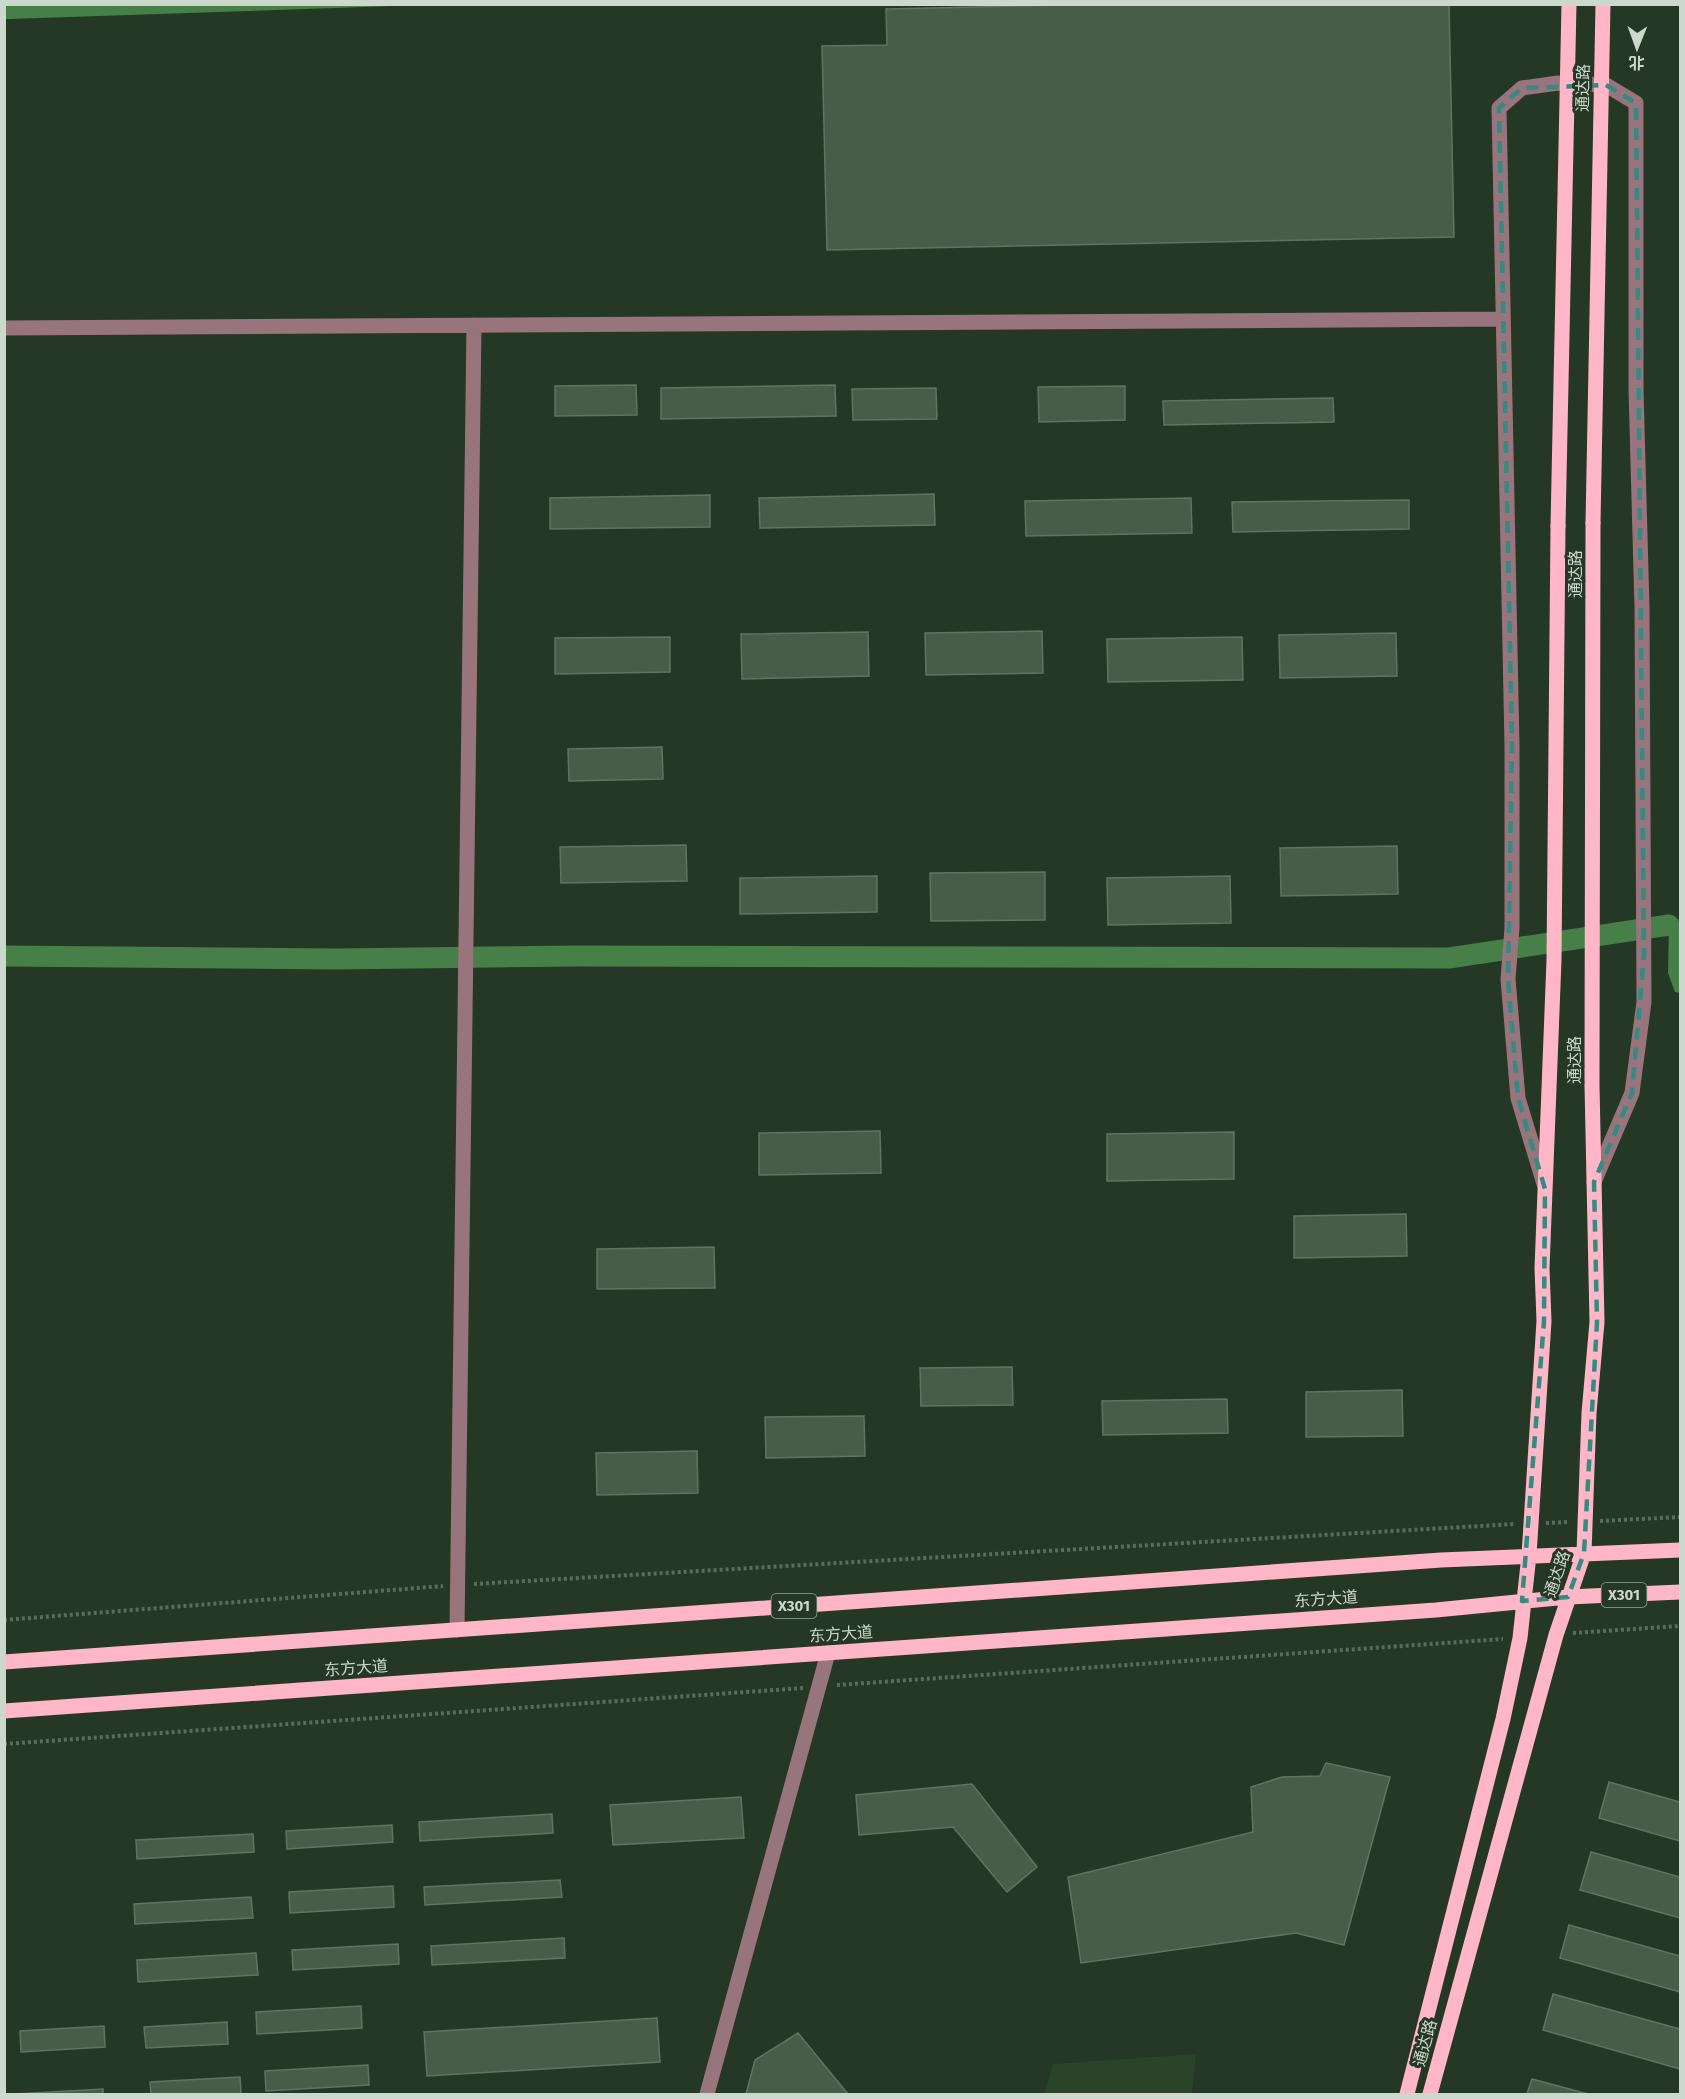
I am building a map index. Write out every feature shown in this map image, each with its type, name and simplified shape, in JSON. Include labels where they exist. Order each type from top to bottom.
[{"type":"main road","name":"通达路","points":[[1407,2094],[1503,1719],[1520,1638],[1522,1601],[1529,1555],[1544,1321],[1545,1189],[1554,960],[1558,526],[1569,4]]},
{"type":"main road","name":"通达路","points":[[1430,2094],[1556,1635],[1584,1553],[1589,1413],[1597,1322],[1594,1182],[1593,523],[1603,4]]},
{"type":"main road","name":"东方大道","points":[[4,1662],[1529,1555],[1680,1550]]},
{"type":"main road","name":"东方大道","points":[[4,1711],[828,1653],[1568,1597],[1680,1592]]},
{"type":"street","points":[[1545,1189],[1518,1098],[1508,979],[1512,928],[1512,758],[1499,108],[1522,87],[1558,83],[1606,84],[1636,103],[1636,390],[1642,608],[1644,1002],[1632,1093],[1594,1182]]},
{"type":"street","points":[[4,328],[1503,319]]},
{"type":"street","points":[[458,1630],[474,325]]},
{"type":"street","points":[[707,2094],[828,1653]]},
{"type":"path","points":[[1593,1522],[1680,1517]]},
{"type":"path","points":[[1538,1523],[1572,1522]]},
{"type":"path","points":[[468,1584],[1526,1524]]},
{"type":"path","points":[[4,1620],[444,1586]]},
{"type":"path","points":[[1556,1635],[1680,1626]]},
{"type":"path","points":[[4,1744],[1520,1638]]},
{"type":"highlighted area","points":[[1606,85],[1636,103],[1644,955],[1632,1093],[1594,1182],[1597,1322],[1584,1553],[1568,1597],[1522,1601],[1544,1321],[1545,1189],[1518,1098],[1508,979],[1512,746],[1499,108],[1522,88]]},
{"type":"shaded area","points":[[5,4],[423,4],[423,5],[5,19]]},
{"type":"shaded area","points":[[1669,925],[1680,925],[1680,993],[1675,992],[1668,973]]},
{"type":"shaded area","points":[[1196,2054],[1192,2094],[1044,2094],[1053,2064]]},
{"type":"building","points":[[1103,4],[1449,4],[1454,237],[827,250],[822,46],[887,45],[886,9]]},
{"type":"building","points":[[636,385],[637,415],[555,416],[555,386]]},
{"type":"building","points":[[835,385],[836,416],[661,419],[661,388]]},
{"type":"building","points":[[1125,386],[1125,420],[1039,422],[1038,387]]},
{"type":"building","points":[[936,388],[937,419],[853,420],[852,389]]},
{"type":"building","points":[[1333,398],[1334,422],[1164,425],[1163,401]]},
{"type":"building","points":[[934,494],[935,525],[760,528],[759,498]]},
{"type":"building","points":[[710,495],[710,527],[550,529],[550,498]]},
{"type":"building","points":[[1191,498],[1192,533],[1026,536],[1025,501]]},
{"type":"building","points":[[1409,500],[1409,529],[1233,532],[1232,502]]},
{"type":"building","points":[[1042,631],[1043,673],[926,675],[925,633]]},
{"type":"building","points":[[868,632],[869,676],[742,679],[741,634]]},
{"type":"building","points":[[1396,633],[1397,676],[1280,678],[1279,635]]},
{"type":"building","points":[[670,637],[670,672],[555,674],[555,638]]},
{"type":"building","points":[[1242,637],[1243,680],[1108,682],[1107,639]]},
{"type":"building","points":[[662,747],[663,779],[569,781],[568,749]]},
{"type":"building","points":[[686,845],[687,881],[561,883],[560,847]]},
{"type":"building","points":[[1397,846],[1398,894],[1281,896],[1280,848]]},
{"type":"building","points":[[1045,872],[1045,920],[931,921],[930,873]]},
{"type":"building","points":[[877,876],[877,912],[740,914],[740,878]]},
{"type":"building","points":[[1230,876],[1231,923],[1108,925],[1107,878]]},
{"type":"building","points":[[880,1131],[881,1173],[759,1175],[759,1133]]},
{"type":"building","points":[[1234,1132],[1234,1179],[1107,1181],[1107,1134]]},
{"type":"building","points":[[1406,1214],[1407,1256],[1294,1258],[1294,1216]]},
{"type":"building","points":[[714,1247],[715,1288],[597,1289],[597,1249]]},
{"type":"building","points":[[1012,1367],[1013,1405],[921,1406],[920,1368]]},
{"type":"building","points":[[1402,1390],[1403,1436],[1306,1437],[1306,1392]]},
{"type":"building","points":[[1227,1399],[1228,1433],[1103,1435],[1102,1401]]},
{"type":"building","points":[[864,1416],[865,1456],[766,1458],[765,1417]]},
{"type":"building","points":[[697,1451],[698,1493],[597,1495],[596,1453]]},
{"type":"building","points":[[1326,1763],[1390,1777],[1344,1945],[1296,1933],[1081,1963],[1068,1877],[1253,1832],[1251,1787],[1282,1777],[1320,1776]]},
{"type":"building","points":[[1609,1782],[1680,1802],[1680,1841],[1599,1818]]},
{"type":"building","points":[[972,1784],[1037,1867],[1007,1892],[953,1827],[859,1835],[856,1795]]},
{"type":"building","points":[[741,1797],[744,1838],[613,1845],[610,1805]]},
{"type":"building","points":[[552,1814],[553,1833],[420,1841],[419,1822]]},
{"type":"building","points":[[392,1825],[393,1842],[287,1849],[286,1831]]},
{"type":"building","points":[[253,1834],[254,1852],[137,1859],[136,1840]]},
{"type":"building","points":[[1591,1852],[1680,1877],[1680,1918],[1580,1890]]},
{"type":"building","points":[[560,1880],[562,1897],[425,1905],[424,1887]]},
{"type":"building","points":[[393,1886],[394,1907],[290,1913],[289,1892]]},
{"type":"building","points":[[251,1897],[253,1918],[135,1924],[134,1904]]},
{"type":"building","points":[[1569,1925],[1680,1956],[1680,1992],[1560,1958]]},
{"type":"building","points":[[564,1938],[565,1958],[432,1965],[431,1946]]},
{"type":"building","points":[[398,1944],[399,1964],[293,1970],[292,1950]]},
{"type":"building","points":[[256,1953],[258,1975],[138,1982],[137,1960]]},
{"type":"building","points":[[1553,1994],[1680,2029],[1680,2069],[1543,2030]]},
{"type":"building","points":[[361,2006],[362,2028],[257,2034],[256,2012]]},
{"type":"building","points":[[657,2018],[660,2062],[427,2076],[424,2032]]},
{"type":"building","points":[[227,2022],[228,2044],[146,2048],[144,2027]]},
{"type":"building","points":[[104,2026],[105,2047],[21,2052],[20,2031]]},
{"type":"building","points":[[798,2033],[848,2094],[746,2094],[755,2060]]},
{"type":"building","points":[[368,2065],[369,2085],[266,2091],[265,2071]]},
{"type":"building","points":[[240,2077],[241,2094],[151,2094],[150,2082]]},
{"type":"building","points":[[1532,2079],[1588,2094],[1527,2094]]},
{"type":"building","points":[[103,2089],[103,2094],[15,2094]]},
{"type":"waterway","points":[[4,956],[337,959],[578,956],[1449,958],[1669,925]]}]
